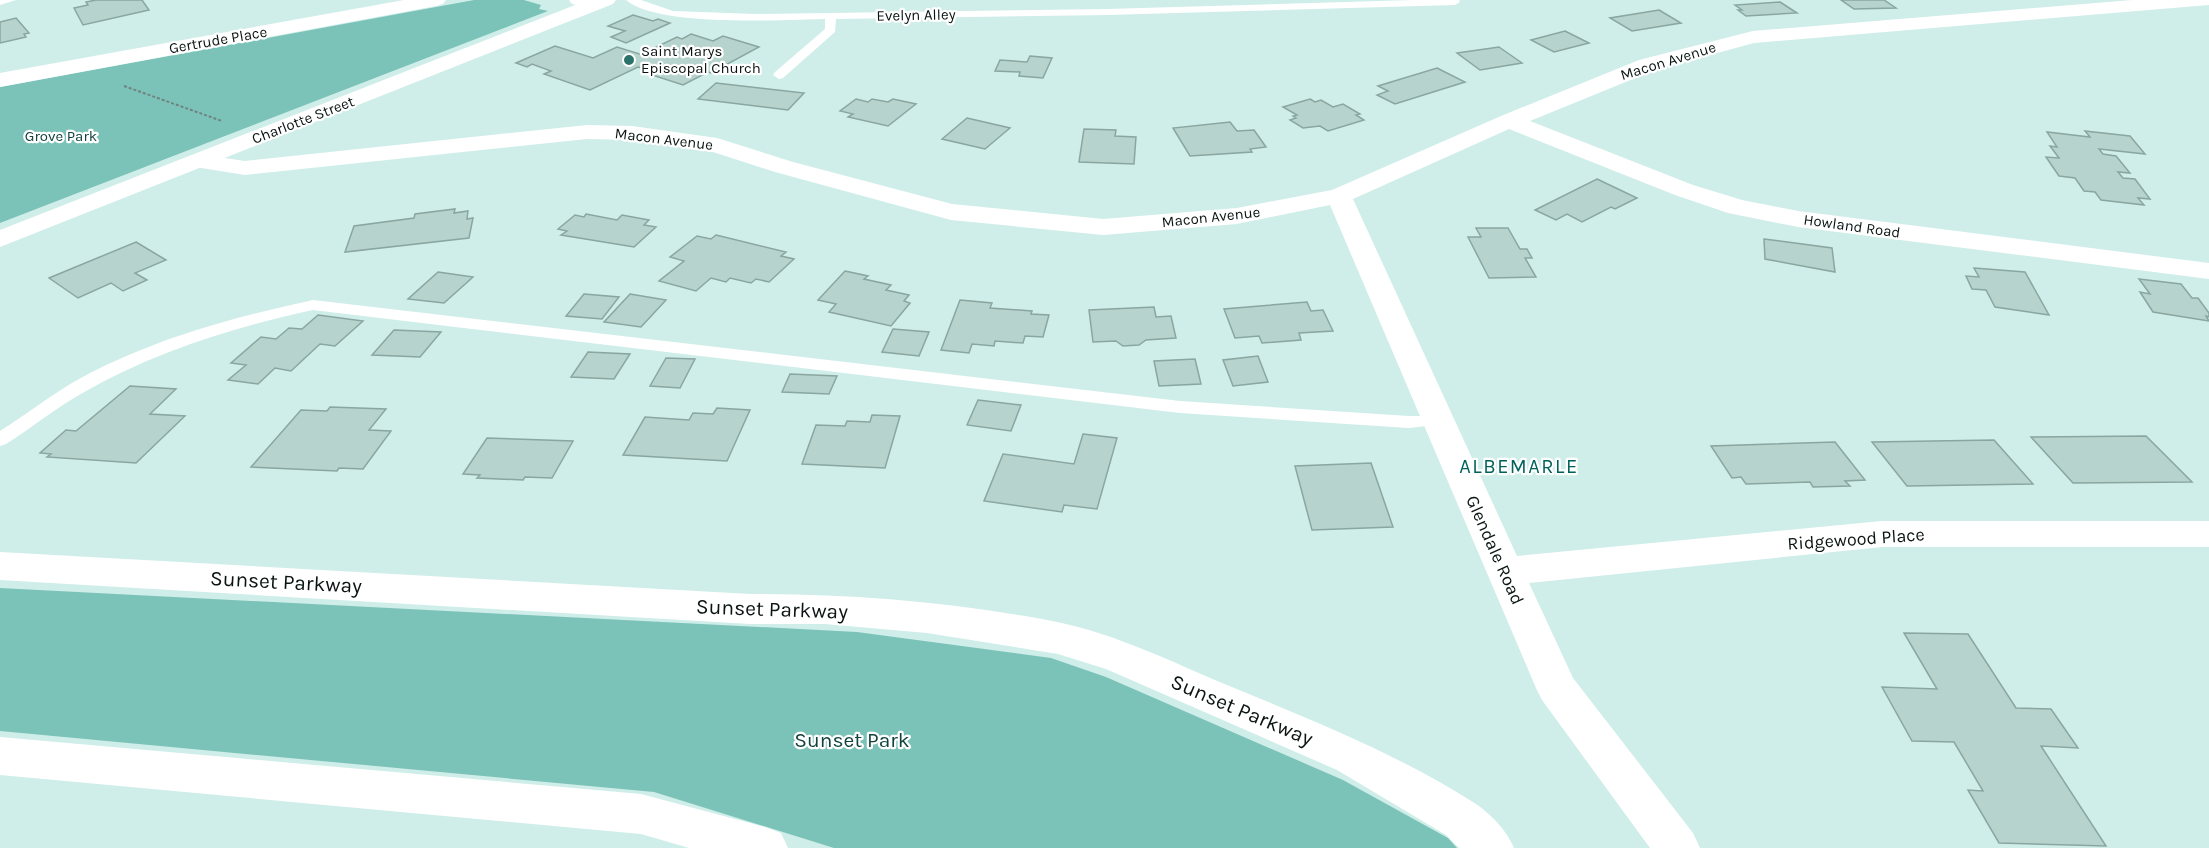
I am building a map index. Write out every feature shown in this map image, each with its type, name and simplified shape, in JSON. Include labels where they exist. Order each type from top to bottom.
[{"type":"street","name":"Gertrude Place","points":[[0,80],[436,0]]},
{"type":"street","points":[[2002,0],[2037,14]]},
{"type":"street","name":"Macon Avenue","points":[[198,161],[245,168],[587,132],[632,133],[717,145],[784,167],[951,212],[1103,227],[1237,216],[1340,196],[1509,121],[1647,64],[1753,37],[2204,0]]},
{"type":"street","name":"Charlotte Street","points":[[0,239],[593,2]]},
{"type":"street","name":"Howland Road","points":[[1509,121],[1684,190],[1737,207],[1798,219],[2209,271]]},
{"type":"street","name":"Glendale Road","points":[[1340,196],[1557,688],[1677,848]]},
{"type":"street","name":"Ridgewood Place","points":[[1504,571],[1882,534],[2209,534]]},
{"type":"street","name":"Sunset Parkway","points":[[0,566],[750,609],[825,609],[927,618],[1058,638],[1119,657],[1352,757],[1462,820],[1491,848]]},
{"type":"street","points":[[0,756],[641,814],[765,848]]},
{"type":"lane","points":[[0,3],[11,0]]},
{"type":"lane","name":"Evelyn Alley","points":[[631,0],[672,14],[755,17],[1455,2]]},
{"type":"lane","points":[[779,75],[831,30],[831,16]]},
{"type":"lane","points":[[0,440],[79,387],[152,352],[243,320],[313,305],[1180,407],[1408,422],[1438,420]]},
{"type":"path","points":[[72,66],[262,136]]},
{"type":"green space","name":"Grove Park","points":[[474,0],[524,0],[541,5],[539,9],[548,11],[0,223],[0,87]]},
{"type":"green space","name":"Sunset Park","points":[[0,588],[857,632],[1051,658],[1106,677],[1343,780],[1448,838],[1457,848],[834,848],[654,792],[0,731]]},
{"type":"building","points":[[142,0],[149,10],[83,25],[74,8],[88,5],[86,2]]},
{"type":"building","points":[[1841,0],[1884,0],[1896,8],[1854,9]]},
{"type":"building","points":[[1780,2],[1797,13],[1746,16],[1735,5]]},
{"type":"building","points":[[1659,10],[1681,23],[1632,31],[1610,18]]},
{"type":"building","points":[[633,15],[670,23],[626,43],[611,37],[625,31],[608,26]]},
{"type":"building","points":[[16,18],[29,33],[24,34],[26,37],[0,43],[0,22]]},
{"type":"building","points":[[1565,31],[1589,43],[1554,52],[1531,40]]},
{"type":"building","name":"Saint Marys Episcopal Church","points":[[691,34],[713,41],[723,36],[759,47],[683,85],[646,73],[652,71],[638,67],[590,90],[544,74],[551,71],[532,64],[527,67],[516,63],[555,46],[593,58],[617,47],[646,56],[653,53],[648,51],[677,37],[682,39]]},
{"type":"building","points":[[1499,47],[1522,63],[1480,70],[1457,53]]},
{"type":"building","points":[[1030,56],[1052,58],[1043,78],[1019,76],[1020,72],[995,71],[1000,60],[1027,62]]},
{"type":"building","points":[[1437,68],[1465,82],[1395,104],[1377,95],[1388,91],[1378,86]]},
{"type":"building","points":[[716,83],[804,93],[788,110],[698,99]]},
{"type":"building","points":[[856,99],[868,102],[872,99],[888,102],[893,99],[916,104],[888,126],[848,117],[853,114],[840,111]]},
{"type":"building","points":[[1310,99],[1315,102],[1321,100],[1333,107],[1343,104],[1360,114],[1356,115],[1364,120],[1328,131],[1320,126],[1303,128],[1290,120],[1296,118],[1293,116],[1297,115],[1283,107]]},
{"type":"building","points":[[967,118],[1010,128],[985,149],[942,139]]},
{"type":"building","points":[[1230,122],[1237,131],[1254,130],[1266,147],[1250,149],[1252,152],[1190,156],[1173,128]]},
{"type":"building","points":[[1084,129],[1116,130],[1115,136],[1136,137],[1134,164],[1079,162]]},
{"type":"building","points":[[2085,131],[2130,136],[2145,154],[2099,149],[2103,154],[2116,156],[2130,173],[2118,172],[2123,178],[2135,179],[2150,199],[2138,198],[2144,205],[2101,200],[2095,192],[2084,191],[2075,178],[2059,176],[2046,157],[2059,158],[2050,146],[2057,147],[2047,132],[2090,137]]},
{"type":"building","points":[[1597,179],[1637,198],[1615,209],[1611,207],[1582,222],[1567,214],[1556,220],[1535,210]]},
{"type":"building","points":[[455,209],[454,213],[468,211],[467,219],[473,218],[469,238],[345,252],[354,226],[414,218],[415,214]]},
{"type":"building","points":[[586,214],[617,220],[622,215],[649,220],[644,225],[656,227],[634,247],[561,235],[567,231],[558,229],[575,215],[584,217]]},
{"type":"building","points":[[1476,228],[1508,228],[1520,249],[1527,249],[1532,258],[1525,258],[1536,277],[1489,278],[1468,237],[1481,237]]},
{"type":"building","points":[[716,235],[786,252],[781,256],[794,259],[769,282],[756,279],[751,283],[730,278],[726,282],[711,278],[696,291],[659,281],[684,261],[670,257],[697,236],[711,239]]},
{"type":"building","points":[[1764,239],[1832,248],[1835,272],[1765,259]]},
{"type":"building","points":[[136,242],[166,260],[135,273],[147,280],[123,291],[111,283],[78,298],[49,278]]},
{"type":"building","points":[[1974,268],[2025,272],[2049,315],[1995,307],[1986,290],[1972,289],[1966,276],[1979,277]]},
{"type":"building","points":[[845,271],[868,276],[864,279],[891,285],[886,290],[909,295],[904,301],[910,303],[891,326],[829,312],[836,304],[818,300]]},
{"type":"building","points":[[438,272],[473,277],[444,303],[408,299]]},
{"type":"building","points":[[2139,279],[2181,284],[2192,298],[2198,298],[2209,313],[2209,317],[2206,316],[2209,321],[2153,312],[2140,292],[2150,294]]},
{"type":"building","points":[[584,294],[619,297],[602,319],[566,316]]},
{"type":"building","points":[[630,294],[666,300],[641,327],[604,322]]},
{"type":"building","points":[[960,300],[992,303],[990,308],[1032,311],[1031,314],[1049,315],[1043,337],[1025,336],[1023,343],[995,341],[994,346],[972,344],[969,353],[941,350]]},
{"type":"building","points":[[1307,302],[1311,311],[1323,310],[1333,331],[1299,333],[1301,340],[1262,343],[1259,336],[1235,338],[1224,309]]},
{"type":"building","points":[[1154,307],[1156,317],[1171,316],[1176,338],[1146,340],[1139,345],[1123,346],[1116,341],[1093,342],[1089,310]]},
{"type":"building","points":[[318,315],[363,321],[335,346],[320,344],[291,371],[275,368],[258,384],[228,380],[246,365],[231,363],[261,337],[276,339],[289,328],[302,329]]},
{"type":"building","points":[[893,329],[929,332],[919,356],[882,352]]},
{"type":"building","points":[[394,330],[441,332],[420,357],[372,355]]},
{"type":"building","points":[[588,352],[630,354],[614,379],[571,377]]},
{"type":"building","points":[[1258,356],[1268,382],[1233,386],[1223,360]]},
{"type":"building","points":[[666,358],[695,359],[680,388],[650,386]]},
{"type":"building","points":[[1195,359],[1201,384],[1159,386],[1154,361]]},
{"type":"building","points":[[790,374],[837,376],[829,394],[782,392]]},
{"type":"building","points":[[130,386],[176,389],[150,414],[185,416],[136,463],[47,457],[51,454],[40,453],[66,430],[76,431]]},
{"type":"building","points":[[978,400],[1021,405],[1011,431],[967,425]]},
{"type":"building","points":[[330,407],[386,409],[369,430],[391,431],[363,469],[339,468],[337,471],[251,467],[301,410],[327,411]]},
{"type":"building","points":[[717,408],[750,410],[727,461],[623,455],[645,417],[689,420],[693,413],[713,414]]},
{"type":"building","points":[[872,415],[900,416],[885,468],[802,464],[816,425],[845,426],[847,421],[870,422]]},
{"type":"building","points":[[1083,434],[1117,438],[1097,509],[1064,505],[1062,512],[984,501],[1003,454],[1074,464]]},
{"type":"building","points":[[2146,436],[2192,482],[2073,483],[2031,437]]},
{"type":"building","points":[[487,438],[573,441],[552,478],[525,477],[523,480],[477,478],[480,475],[463,474]]},
{"type":"building","points":[[1994,440],[2033,484],[1907,486],[1872,442]]},
{"type":"building","points":[[1835,442],[1865,480],[1845,481],[1850,486],[1813,487],[1810,482],[1746,484],[1741,477],[1732,478],[1711,446]]},
{"type":"building","points":[[1371,463],[1393,527],[1312,530],[1295,466]]},
{"type":"building","points":[[1904,633],[1968,634],[2016,708],[2051,709],[2078,748],[2041,746],[2106,846],[1999,843],[1968,790],[1983,791],[1954,742],[1912,741],[1882,687],[1937,689]]},
{"type":"place","name":"Saint Marys Episcopal Church","points":[[629,60]]},
{"type":"district","name":"ALBEMARLE","points":[[1519,466]]}]
